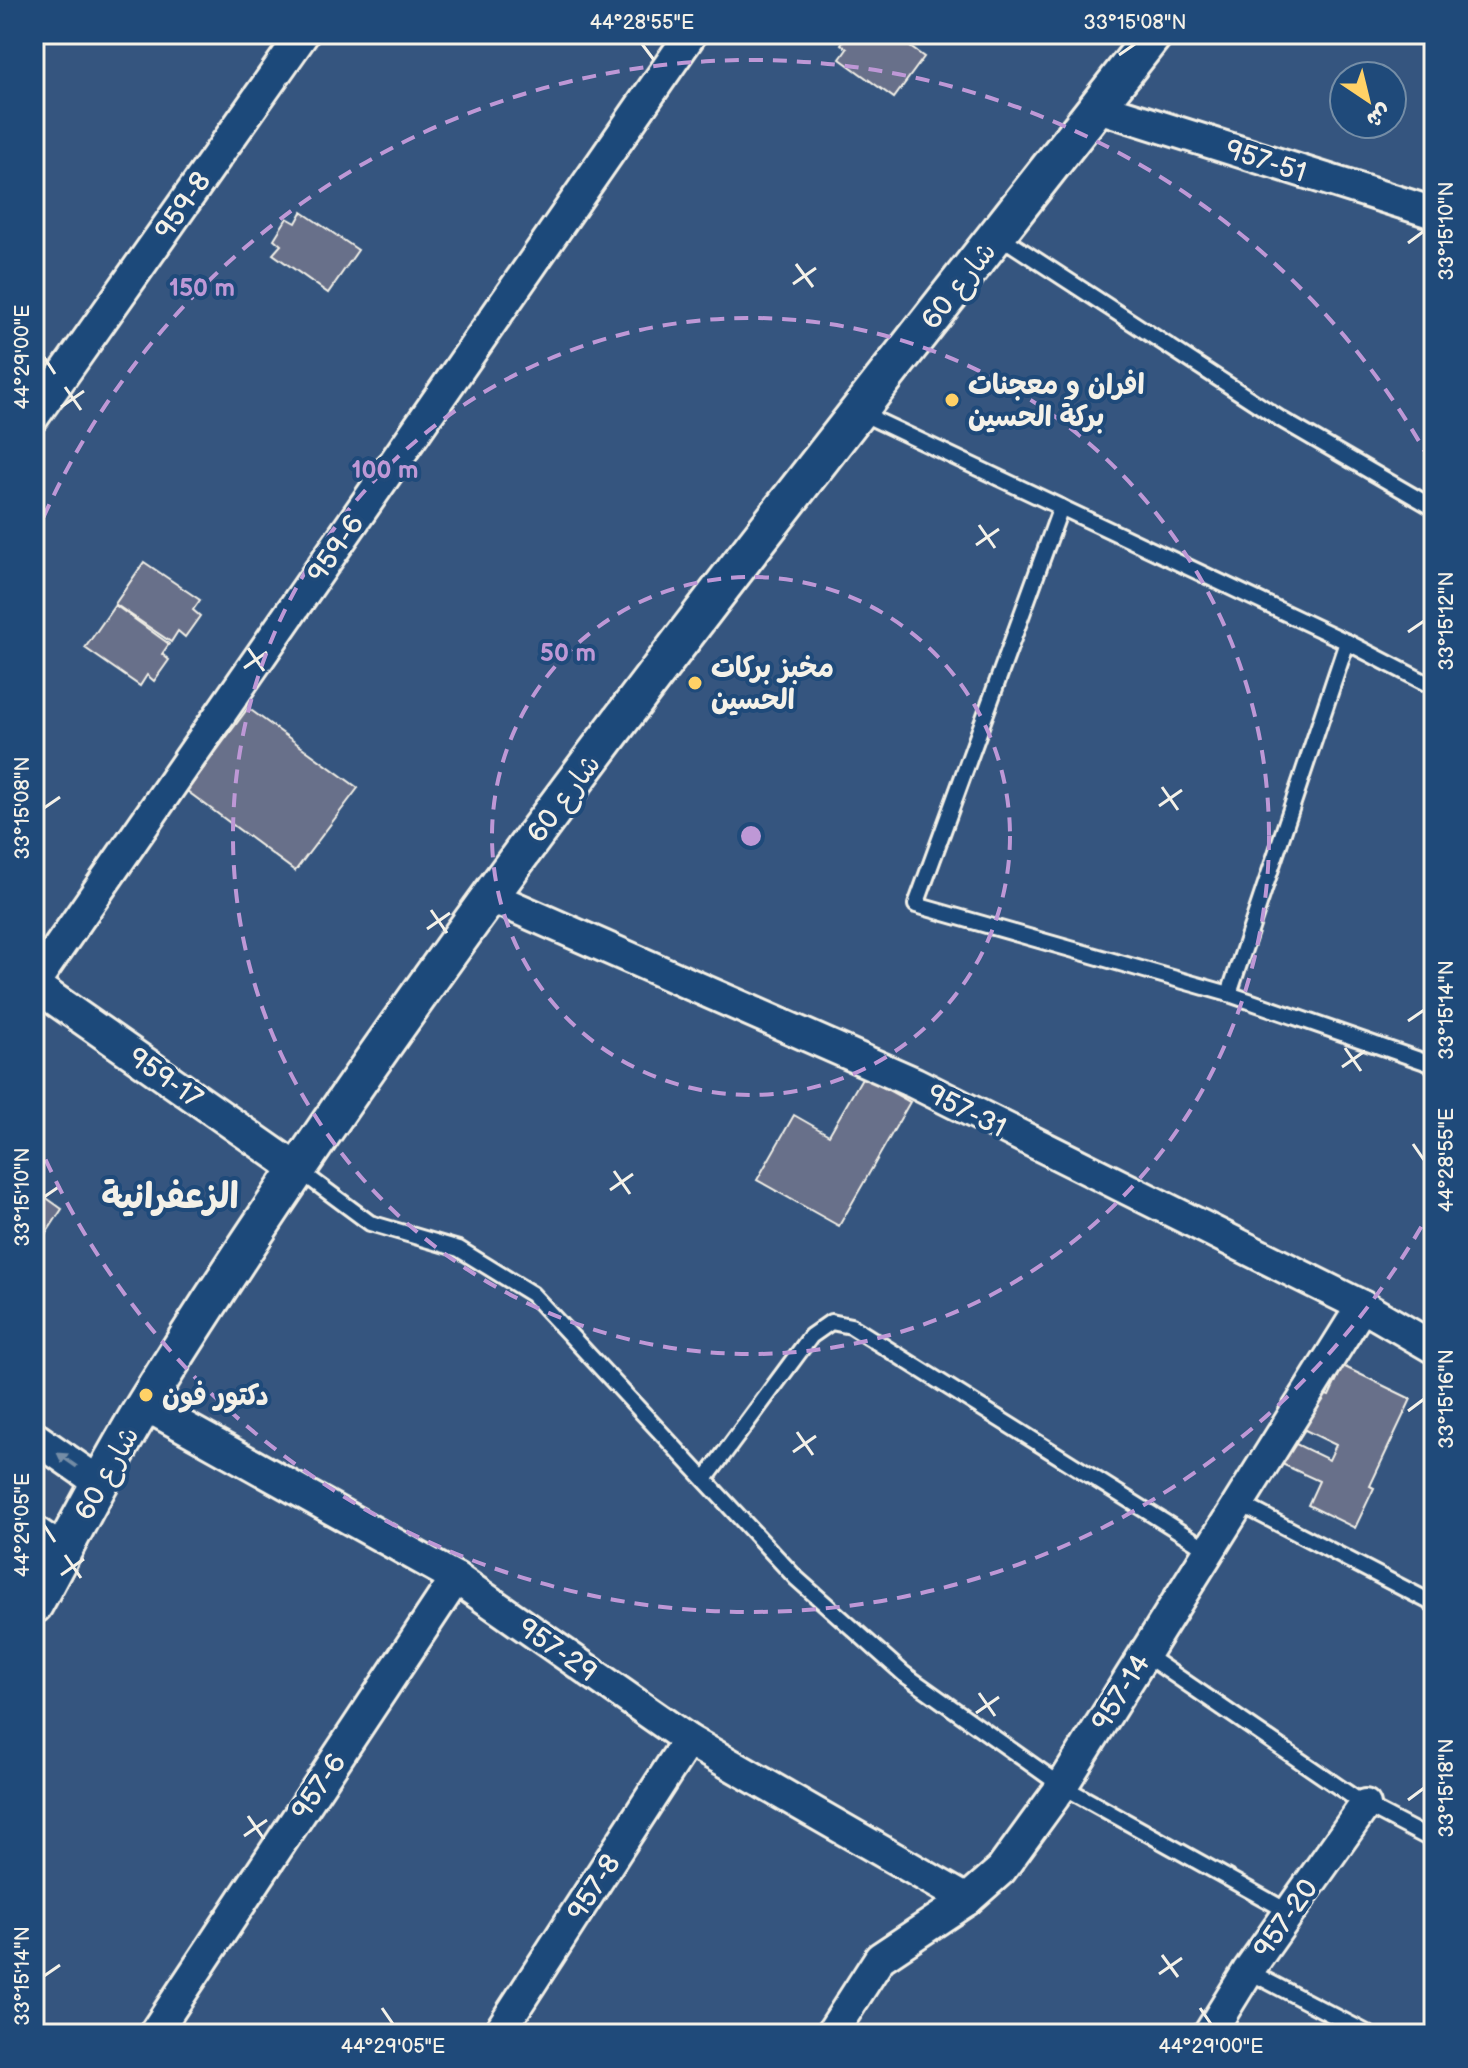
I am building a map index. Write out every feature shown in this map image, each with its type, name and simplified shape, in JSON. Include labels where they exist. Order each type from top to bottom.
[{"type":"street","name":"959-8","points":[[34,416],[303,34]]},
{"type":"street","name":"959-6","points":[[34,984],[691,34]]},
{"type":"street","name":"شارع 60","points":[[34,1605],[145,1405],[297,1169],[489,896],[859,411],[1154,34]]},
{"type":"street","name":"957-51","points":[[1098,107],[1434,213]]},
{"type":"street","name":"957-31","points":[[489,896],[915,1083],[1142,1200],[1431,1339]]},
{"type":"street","name":"959-17","points":[[34,984],[297,1169]]},
{"type":"street","name":"957-14","points":[[831,2034],[880,1958],[967,1900],[1001,1870],[1062,1786],[1362,1306]]},
{"type":"street","name":"957-29","points":[[145,1405],[456,1578],[688,1740],[967,1900]]},
{"type":"street","points":[[34,1437],[100,1483]]},
{"type":"street","points":[[34,1531],[63,1551]]},
{"type":"street","name":"957-6","points":[[154,2034],[456,1578]]},
{"type":"street","name":"957-8","points":[[498,2034],[688,1740]]},
{"type":"street","name":"957-20","points":[[1209,2034],[1248,1971],[1365,1805]]},
{"type":"lane","points":[[997,235],[1282,420],[1434,508]]},
{"type":"lane","points":[[859,411],[1347,642],[1434,687]]},
{"type":"lane","points":[[1061,507],[916,905],[1229,994],[1434,1065]]},
{"type":"lane","points":[[1229,994],[1347,642]]},
{"type":"lane","points":[[297,1169],[370,1223],[459,1249],[532,1294],[796,1578],[904,1674],[1062,1786],[1289,1912]]},
{"type":"lane","points":[[706,1478],[811,1336],[831,1322],[851,1326],[1209,1550]]},
{"type":"lane","points":[[1239,1503],[1434,1604]]},
{"type":"lane","points":[[1144,1654],[1365,1805],[1434,1841]]},
{"type":"lane","points":[[1248,1971],[1369,2034]]},
{"type":"building","points":[[848,34],[892,34],[924,57],[894,98],[840,59],[847,49],[841,44]]},
{"type":"building","points":[[302,212],[358,250],[328,293],[273,254],[281,245],[274,239],[287,218],[296,223]]},
{"type":"building","points":[[144,562],[200,600],[193,610],[200,616],[185,637],[178,631],[171,642],[115,604]]},
{"type":"building","points":[[115,605],[169,644],[162,654],[169,660],[154,681],[147,675],[140,686],[85,648]]},
{"type":"building","points":[[248,708],[358,788],[295,871],[187,791]]},
{"type":"building","points":[[863,1076],[910,1102],[839,1226],[757,1180],[794,1115],[829,1135]]},
{"type":"building","points":[[34,1189],[62,1209],[34,1252]]},
{"type":"building","points":[[1343,1366],[1411,1399],[1370,1486],[1374,1488],[1355,1528],[1308,1505],[1319,1481],[1282,1464],[1292,1442],[1329,1460],[1336,1445],[1303,1429],[1321,1393],[1329,1396]]},
{"type":"place","name":"افران و معجنات بركة الحسين","points":[[952,400]]},
{"type":"place","name":"مخبز بركات الحسين","points":[[695,683]]},
{"type":"place","name":"دكتور فون","points":[[146,1395]]},
{"type":"district","name":"الزعفرانية","points":[[170,1195]]}]
